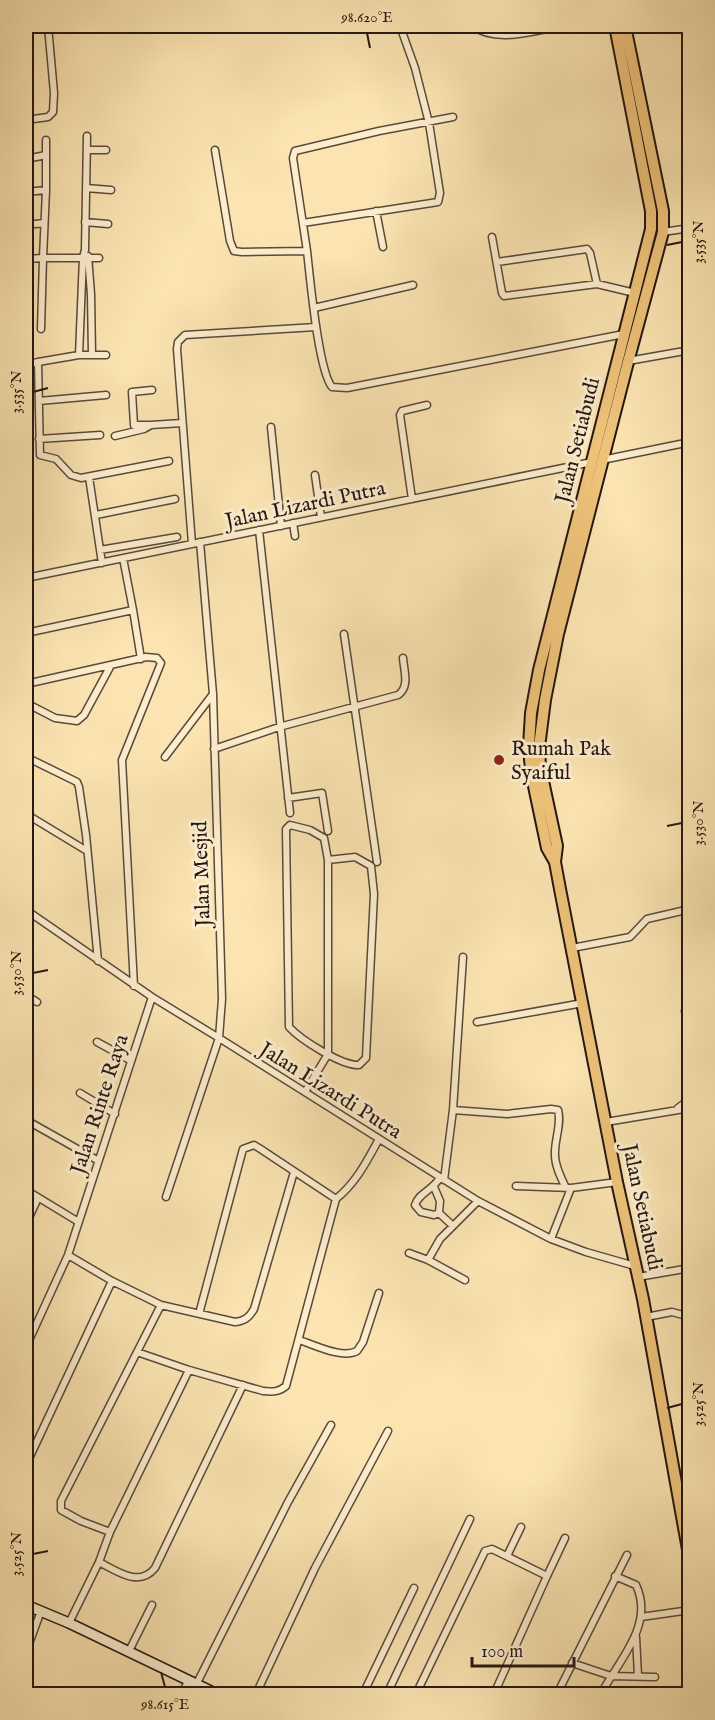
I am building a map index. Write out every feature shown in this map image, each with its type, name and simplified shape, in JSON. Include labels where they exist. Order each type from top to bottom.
[{"type":"main road","name":"Jalan Setiabudi","points":[[615,26],[651,211],[651,229],[624,334],[547,686],[541,728],[540,775],[557,846],[555,862],[617,1182],[646,1317],[690,1561]]},
{"type":"main road","name":"Jalan Setiabudi","points":[[597,460],[628,362],[663,232],[663,211],[625,26]]},
{"type":"street","points":[[26,120],[48,117],[53,112],[54,93],[48,26]]},
{"type":"street","points":[[303,223],[438,202],[440,193],[429,123],[415,68],[400,26]]},
{"type":"street","points":[[473,26],[490,34],[510,34],[562,26]]},
{"type":"street","points":[[453,117],[379,131],[295,151],[293,158],[316,327],[329,384],[337,388],[624,334]]},
{"type":"street","points":[[87,136],[85,250],[92,355]]},
{"type":"street","points":[[41,329],[46,140]]},
{"type":"street","points":[[87,150],[106,150]]},
{"type":"street","points":[[215,150],[230,241],[234,250],[242,252],[307,251]]},
{"type":"street","points":[[26,159],[46,155]]},
{"type":"street","points":[[86,188],[111,190]]},
{"type":"street","points":[[26,192],[46,190]]},
{"type":"street","points":[[376,211],[383,247]]},
{"type":"street","points":[[85,222],[108,224]]},
{"type":"street","points":[[26,225],[44,223]]},
{"type":"street","points":[[663,232],[690,228]]},
{"type":"street","points":[[492,237],[504,296],[597,284],[635,293]]},
{"type":"street","points":[[497,262],[587,249],[590,252],[597,284]]},
{"type":"street","points":[[79,355],[86,258]]},
{"type":"street","points":[[26,259],[99,258]]},
{"type":"street","points":[[314,308],[413,285]]},
{"type":"street","points":[[192,544],[177,349],[181,338],[185,335],[233,330],[316,327]]},
{"type":"street","points":[[628,362],[690,350]]},
{"type":"street","points":[[26,365],[79,355],[106,355]]},
{"type":"street","points":[[38,362],[39,453],[41,457],[56,459],[75,478],[169,461]]},
{"type":"street","points":[[152,390],[132,392],[134,425],[182,423]]},
{"type":"street","points":[[39,401],[106,395]]},
{"type":"street","points":[[412,499],[399,415],[402,411],[428,405]]},
{"type":"street","points":[[115,436],[151,425]]},
{"type":"street","points":[[271,427],[281,526]]},
{"type":"street","points":[[39,439],[100,435]]},
{"type":"street","name":"Jalan Lizardi Putra","points":[[26,578],[690,442]]},
{"type":"street","points":[[315,475],[321,518]]},
{"type":"street","points":[[89,477],[102,563]]},
{"type":"street","points":[[96,515],[175,499]]},
{"type":"street","points":[[293,523],[295,536]]},
{"type":"street","points":[[259,530],[290,813]]},
{"type":"street","points":[[100,550],[177,537]]},
{"type":"street","name":"Jalan Mesjid","points":[[166,1197],[219,1038],[222,999],[213,694],[200,542]]},
{"type":"street","points":[[123,558],[141,659]]},
{"type":"street","points":[[26,633],[133,610]]},
{"type":"street","points":[[344,634],[376,862]]},
{"type":"street","points":[[26,684],[141,659],[157,658],[161,666],[122,760],[134,986]]},
{"type":"street","points":[[214,749],[279,727],[402,693],[405,686],[403,658]]},
{"type":"street","points":[[26,703],[55,718],[77,721],[84,715],[110,666]]},
{"type":"street","points":[[165,758],[213,694]]},
{"type":"street","points":[[26,757],[77,782],[87,851],[98,961]]},
{"type":"street","points":[[288,798],[322,793],[328,831]]},
{"type":"street","points":[[26,814],[87,851]]},
{"type":"street","points":[[305,1092],[328,1054],[328,860],[324,838],[302,827],[290,825],[286,827],[289,1027],[328,1054],[354,1066],[362,1063],[366,1058],[374,894],[371,866],[355,857],[328,860]]},
{"type":"street","points":[[572,948],[630,937],[647,919],[690,909]]},
{"type":"street","name":"Jalan Lizardi Putra","points":[[26,910],[134,986],[478,1201],[551,1239],[637,1272]]},
{"type":"street","points":[[452,1225],[439,1213],[427,1214],[416,1207],[418,1197],[442,1179],[453,1110],[464,957]]},
{"type":"street","points":[[26,995],[37,1002]]},
{"type":"street","name":"Jalan Rinte Raya","points":[[26,1347],[68,1255],[77,1221],[115,1114],[130,1060],[152,997]]},
{"type":"street","points":[[477,1022],[583,1003]]},
{"type":"street","points":[[685,1011],[690,1039]]},
{"type":"street","points":[[98,1042],[130,1060]]},
{"type":"street","points":[[80,1093],[115,1114]]},
{"type":"street","points":[[675,1110],[690,1099]]},
{"type":"street","points":[[606,1122],[690,1108]]},
{"type":"street","points":[[453,1110],[507,1114],[558,1110],[560,1116],[555,1161],[568,1188],[551,1239]]},
{"type":"street","points":[[26,1120],[97,1160]]},
{"type":"street","points":[[137,1352],[189,1370],[272,1392],[286,1386],[336,1199],[346,1191],[362,1170],[378,1139]]},
{"type":"street","points":[[199,1314],[243,1149],[254,1146],[336,1199]]},
{"type":"street","points":[[68,1255],[112,1281],[161,1305],[234,1322],[242,1321],[251,1315],[294,1172]]},
{"type":"street","points":[[516,1186],[568,1188],[617,1182]]},
{"type":"street","points":[[434,1187],[440,1201],[439,1213]]},
{"type":"street","points":[[26,1190],[77,1221]]},
{"type":"street","points":[[26,1224],[38,1198]]},
{"type":"street","points":[[428,1260],[440,1239],[478,1201]]},
{"type":"street","points":[[409,1253],[428,1260],[465,1280]]},
{"type":"street","points":[[637,1272],[690,1268]]},
{"type":"street","points":[[26,1465],[112,1281]]},
{"type":"street","points":[[299,1340],[336,1352],[349,1354],[357,1352],[363,1342],[379,1293]]},
{"type":"street","points":[[110,1532],[73,1517],[60,1510],[60,1507],[161,1305]]},
{"type":"street","points":[[646,1317],[672,1312],[683,1315]]},
{"type":"street","points":[[69,1623],[99,1562],[110,1532],[189,1370]]},
{"type":"street","points":[[99,1562],[131,1577],[139,1578],[150,1574],[155,1568],[243,1385]]},
{"type":"street","points":[[182,1695],[192,1683],[331,1425]]},
{"type":"street","points":[[256,1695],[315,1568],[388,1431]]},
{"type":"street","points":[[387,1695],[470,1519]]},
{"type":"street","points":[[507,1556],[520,1527]]},
{"type":"street","points":[[494,1695],[565,1538]]},
{"type":"street","points":[[417,1695],[487,1550],[492,1549],[547,1576]]},
{"type":"street","points":[[557,1695],[627,1555]]},
{"type":"street","points":[[615,1576],[636,1585],[640,1598],[641,1617],[636,1637],[638,1676]]},
{"type":"street","points":[[363,1695],[414,1588]]},
{"type":"street","points":[[26,1605],[69,1623],[217,1695]]},
{"type":"street","points":[[129,1652],[152,1605]]},
{"type":"street","points":[[641,1617],[690,1610]]},
{"type":"street","points":[[26,1652],[41,1611]]},
{"type":"street","points":[[601,1695],[636,1637]]},
{"type":"street","points":[[572,1663],[611,1676],[655,1677]]},
{"type":"place","name":"Rumah Pak Syaiful","points":[[499,760]]}]
